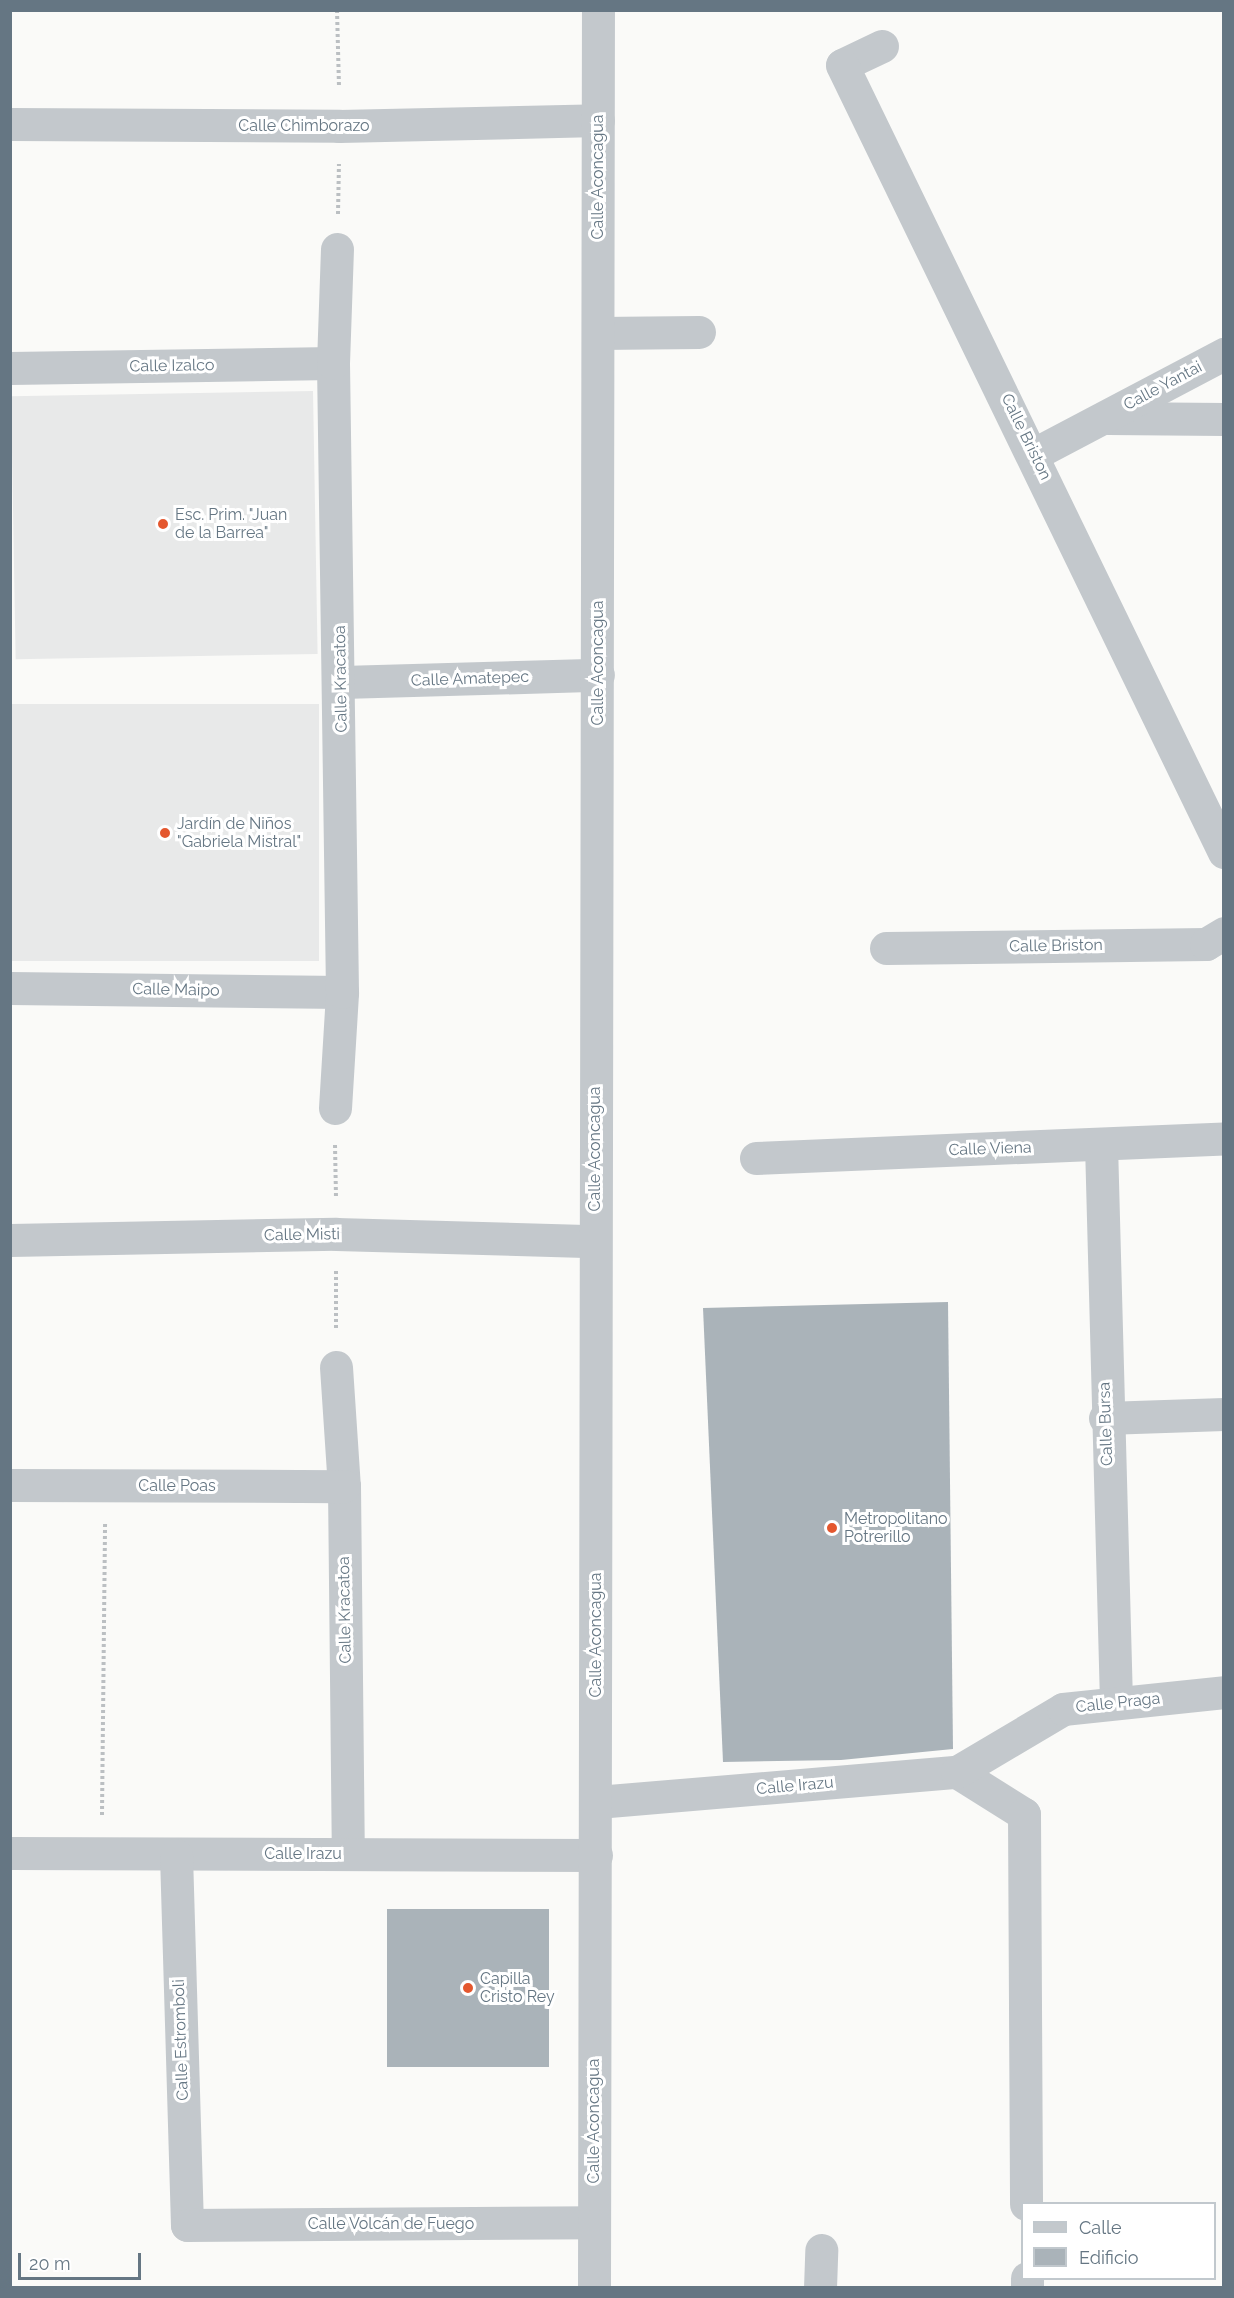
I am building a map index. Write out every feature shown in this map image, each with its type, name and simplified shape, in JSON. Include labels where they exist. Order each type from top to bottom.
[{"type":"street","name":"Calle Aconcagua","points":[[594,2288],[597,1802],[594,1240],[598,675],[598,10]]},
{"type":"street","name":"Calle Briston","points":[[882,46],[843,65],[1034,454],[1224,852]]},
{"type":"street","name":"Calle Chimborazo","points":[[10,124],[339,126],[598,120]]},
{"type":"street","name":"Calle Kracatoa","points":[[335,1108],[342,992],[342,682],[333,363],[337,249]]},
{"type":"street","points":[[598,333],[699,333]]},
{"type":"street","name":"Calle Yantai","points":[[1034,454],[1224,354]]},
{"type":"street","name":"Calle Izalco","points":[[10,368],[333,363]]},
{"type":"street","name":"Calle Yantai","points":[[1103,418],[1224,419]]},
{"type":"street","name":"Calle Amatepec","points":[[342,682],[598,675]]},
{"type":"street","name":"Calle Briston","points":[[886,948],[1206,944],[1224,933]]},
{"type":"street","name":"Calle Maipo","points":[[10,988],[342,992]]},
{"type":"street","name":"Calle Viena","points":[[756,1158],[1224,1138]]},
{"type":"street","name":"Calle Bursa","points":[[1101,1144],[1105,1418],[1116,1703]]},
{"type":"street","name":"Calle Misti","points":[[10,1240],[336,1234],[594,1240]]},
{"type":"street","name":"Calle Kracatoa","points":[[336,1367],[344,1486],[348,1854]]},
{"type":"street","points":[[1105,1418],[1224,1414]]},
{"type":"street","name":"Calle Poas","points":[[10,1485],[344,1486]]},
{"type":"street","name":"Calle Praga","points":[[957,1772],[1063,1709],[1224,1692]]},
{"type":"street","points":[[957,1772],[1024,1814],[1026,2202]]},
{"type":"street","name":"Calle Irazu","points":[[597,1802],[957,1772]]},
{"type":"street","name":"Calle Irazu","points":[[10,1853],[596,1855]]},
{"type":"street","name":"Calle Estromboli","points":[[176,1855],[187,2225]]},
{"type":"street","name":"Calle Volcán de Fuego","points":[[187,2225],[594,2222]]},
{"type":"street","points":[[820,2288],[821,2250]]},
{"type":"path","points":[[102,1854],[106,1486]]},
{"type":"shaded area","name":"Esc. Prim. \"Juan de la Barrea\"","points":[[313,391],[318,654],[16,659],[11,396]]},
{"type":"shaded area","name":"Jardín de Niños \"Gabriela Mistral\"","points":[[11,704],[319,704],[319,961],[11,961]]},
{"type":"building","name":"Metropolitano Potrerillo","points":[[948,1302],[953,1749],[841,1760],[723,1762],[703,1308]]},
{"type":"building","name":"Capilla Cristo Rey","points":[[387,1909],[549,1909],[549,2067],[387,2067]]},
{"type":"place","name":"Esc. Prim. \"Juan de la Barrea\"","points":[[163,524]]},
{"type":"place","name":"Jardín de Niños \"Gabriela Mistral\"","points":[[165,833]]},
{"type":"place","name":"Metropolitano Potrerillo","points":[[832,1528]]},
{"type":"place","name":"Capilla Cristo Rey","points":[[468,1988]]}]
